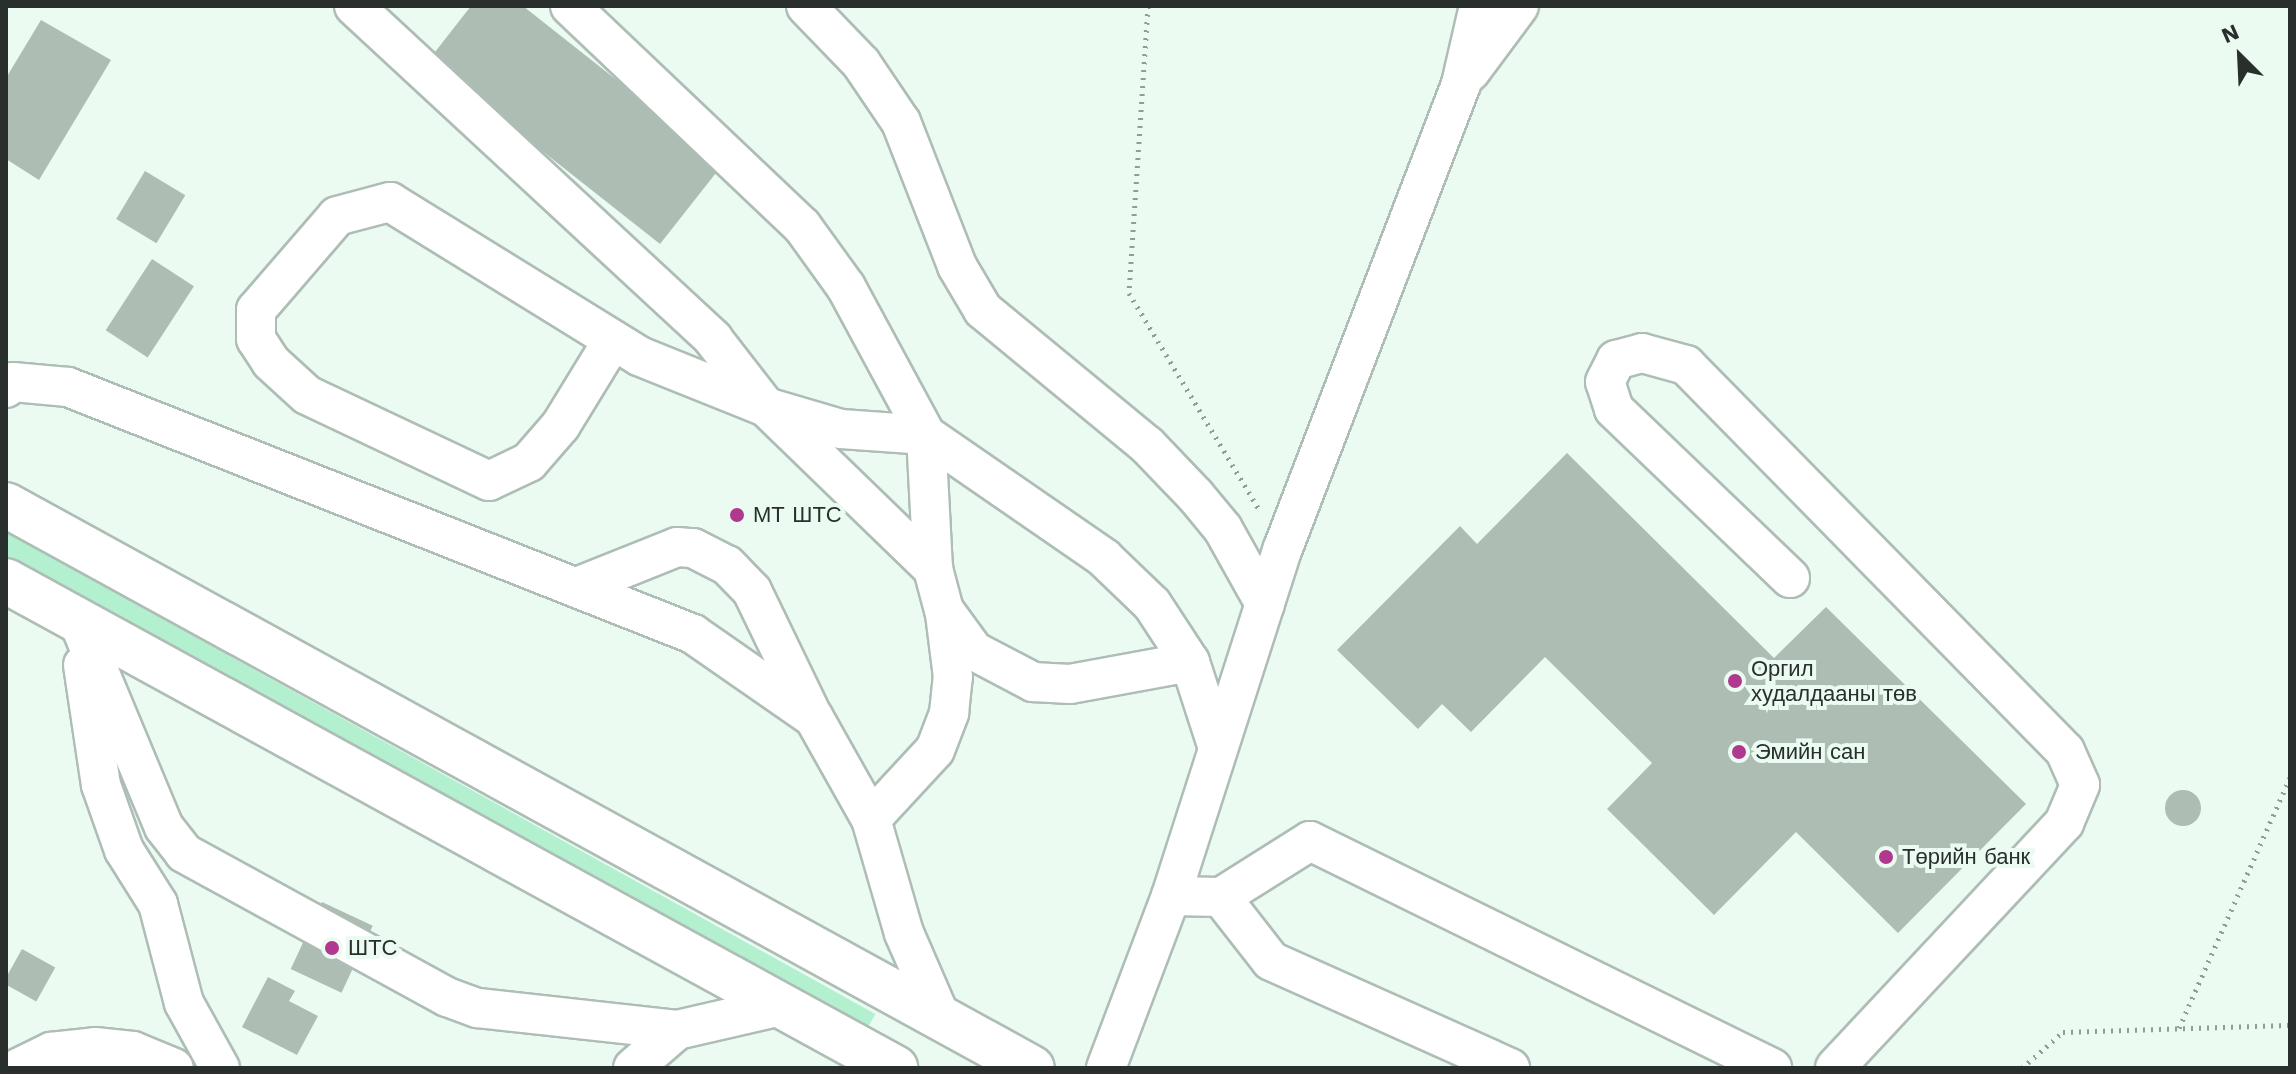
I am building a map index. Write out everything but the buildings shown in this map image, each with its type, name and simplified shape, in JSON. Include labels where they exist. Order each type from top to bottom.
[{"type":"highway","points":[[6,505],[1032,1068]]},
{"type":"highway","points":[[6,581],[887,1064],[926,1010]]},
{"type":"lane","points":[[354,6],[713,339],[766,407],[933,569]]},
{"type":"lane","points":[[570,6],[802,226],[846,287],[926,435],[933,569],[944,610],[953,677],[949,713],[935,750],[871,819]]},
{"type":"lane","points":[[806,6],[861,63],[901,122],[957,266],[983,310],[1147,445],[1195,495],[1223,529],[1265,604]]},
{"type":"lane","points":[[1106,1068],[1171,896],[1283,548],[1461,84],[1479,6]]},
{"type":"lane","points":[[1461,84],[1519,6]]},
{"type":"lane","points":[[613,340],[561,425],[529,462],[489,481],[307,395],[271,362],[256,339],[256,310],[337,216],[390,202],[639,356],[766,407],[841,429],[926,435],[1104,558],[1152,604],[1190,662],[1218,748]]},
{"type":"lane","points":[[1790,578],[1614,409],[1605,382],[1616,360],[1642,353],[1686,365],[2065,751],[2080,785],[2064,823],[1835,1068]]},
{"type":"lane","points":[[6,388],[13,382],[68,387],[693,634],[814,718]]},
{"type":"lane","points":[[577,587],[677,547],[693,548],[727,565],[752,591],[814,718],[871,819],[926,1010]]},
{"type":"lane","points":[[944,610],[974,651],[1033,682],[1070,684],[1190,662]]},
{"type":"lane","points":[[79,623],[164,827],[184,853],[447,997],[478,1008],[677,1030],[781,1006]]},
{"type":"lane","points":[[79,623],[101,785],[124,850],[158,904],[184,1003],[220,1068]]},
{"type":"lane","points":[[1171,896],[1221,897],[1310,841],[1772,1068]]},
{"type":"lane","points":[[1221,897],[1271,961],[1510,1068]]},
{"type":"lane","points":[[633,1068],[677,1030]]},
{"type":"lane","points":[[18,1068],[51,1052],[95,1047],[133,1051],[174,1068]]},
{"type":"path","points":[[1148,6],[1129,293],[1283,548]]},
{"type":"path","points":[[2179,1028],[2290,777]]},
{"type":"path","points":[[2022,1068],[2063,1032],[2290,1025]]},
{"type":"green space","points":[[6,532],[875,1014],[862,1038],[6,563]]},
{"type":"place","name":"МТ ШТС","points":[[737,515]]},
{"type":"place","name":"Оргил худалдааны төв","points":[[1735,681]]},
{"type":"place","name":"Эмийн сан","points":[[1739,752]]},
{"type":"place","name":"Төрийн банк","points":[[1886,857]]},
{"type":"place","name":"ШТС","points":[[332,948]]}]
